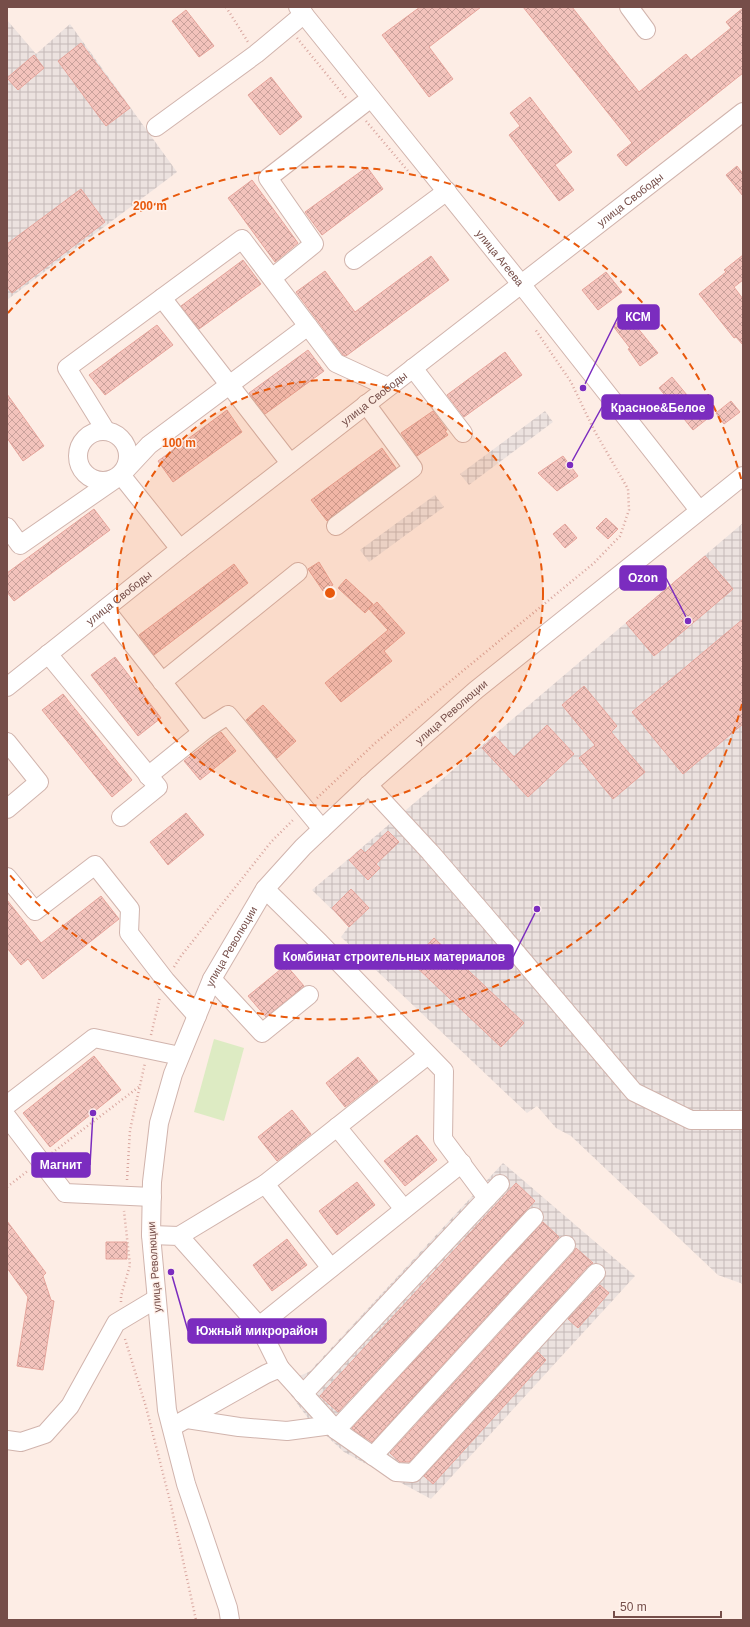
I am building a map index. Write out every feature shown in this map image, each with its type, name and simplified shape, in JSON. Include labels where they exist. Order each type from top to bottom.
[{"type":"street","points":[[629,7],[646,30]]},
{"type":"street","points":[[156,127],[256,54],[288,27],[301,10]]},
{"type":"street","name":"улица Агеева","points":[[301,10],[447,191],[700,510]]},
{"type":"street","points":[[272,278],[314,244],[268,178],[371,98]]},
{"type":"street","name":"улица Свободы","points":[[7,687],[290,463],[743,112]]},
{"type":"street","points":[[354,260],[447,191]]},
{"type":"street","points":[[106,431],[67,368],[242,239],[336,363],[388,387]]},
{"type":"street","points":[[162,298],[290,463]]},
{"type":"street","points":[[7,527],[20,545],[121,475],[149,445],[308,326]]},
{"type":"street","points":[[413,368],[463,432]]},
{"type":"street","points":[[336,526],[413,468],[366,404]]},
{"type":"street","points":[[106,431],[114,433],[121,438],[128,448],[129,461],[126,469],[121,475],[109,481],[96,481],[83,472],[79,464],[78,451],[84,440],[94,433],[106,431]]},
{"type":"street","points":[[121,475],[180,549]]},
{"type":"street","name":"улица Революции","points":[[230,1620],[228,1608],[186,1484],[179,1423],[168,1410],[156,1299],[151,1235],[152,1182],[160,1123],[173,1074],[212,979],[265,889],[303,847],[368,785],[476,690],[743,476]]},
{"type":"street","points":[[162,682],[298,572]]},
{"type":"street","points":[[105,609],[196,726],[206,729]]},
{"type":"street","points":[[48,654],[158,787],[121,817]]},
{"type":"street","points":[[148,776],[206,729],[228,715],[322,829]]},
{"type":"street","points":[[7,742],[39,782],[7,809]]},
{"type":"street","points":[[368,785],[430,852],[634,1092],[691,1120],[743,1120]]},
{"type":"street","points":[[7,877],[35,911],[95,865],[130,909],[129,932],[196,1016]]},
{"type":"street","points":[[265,889],[320,942],[444,1071],[443,1139],[487,1198]]},
{"type":"street","points":[[212,979],[262,1034],[309,994]]},
{"type":"street","points":[[7,1105],[94,1038],[180,1056]]},
{"type":"street","points":[[151,1235],[179,1236],[265,1184],[428,1055]]},
{"type":"street","points":[[7,1117],[65,1193],[152,1197]]},
{"type":"street","points":[[337,1127],[404,1209]]},
{"type":"street","points":[[259,1326],[462,1163]]},
{"type":"street","points":[[265,1184],[332,1268]]},
{"type":"street","points":[[304,1394],[500,1184]]},
{"type":"street","points":[[179,1423],[287,1431],[334,1428],[534,1217]]},
{"type":"street","points":[[179,1236],[259,1326],[280,1368],[334,1428],[396,1472],[413,1473],[596,1273]]},
{"type":"street","points":[[373,1456],[566,1245]]},
{"type":"street","points":[[7,1440],[21,1442],[46,1434],[70,1406],[116,1323],[156,1299]]},
{"type":"street","points":[[179,1423],[266,1374],[280,1368]]},
{"type":"path","points":[[226,7],[256,54]]},
{"type":"path","points":[[288,27],[408,172]]},
{"type":"path","points":[[196,1620],[167,1490],[146,1407],[120,1321],[121,1296],[130,1265],[129,1246],[124,1216],[130,1130],[161,988],[181,956],[271,842],[374,744],[594,563],[620,536],[629,510],[628,489],[594,430],[571,382],[532,325]]},
{"type":"path","points":[[7,1187],[140,1086]]},
{"type":"shaded area","points":[[7,20],[36,54],[70,24],[177,172],[7,300]]},
{"type":"shaded area","points":[[545,411],[553,422],[469,485],[460,474]]},
{"type":"shaded area","points":[[435,495],[444,507],[369,562],[360,550]]},
{"type":"shaded area","points":[[743,523],[743,1284],[718,1275],[571,1136],[556,1128],[537,1106],[527,1113],[341,937],[349,926],[312,890]]},
{"type":"shaded area","points":[[503,1163],[635,1276],[431,1499],[344,1452],[310,1421],[282,1383],[309,1372]]},
{"type":"green space","points":[[214,1039],[244,1048],[224,1121],[194,1112]]},
{"type":"building","points":[[420,7],[481,7],[429,47],[453,79],[429,97],[382,35]]},
{"type":"building","points":[[523,7],[572,7],[639,92],[686,54],[691,60],[731,28],[726,22],[743,8],[743,73],[626,166],[617,155],[632,143]]},
{"type":"building","points":[[186,10],[214,46],[199,57],[172,21]]},
{"type":"building","points":[[81,43],[130,108],[106,126],[58,61]]},
{"type":"building","points":[[34,55],[44,68],[18,90],[7,78]]},
{"type":"building","points":[[271,77],[302,117],[280,135],[248,95]]},
{"type":"building","points":[[530,97],[572,152],[555,165],[574,190],[559,201],[509,135],[520,126],[510,113]]},
{"type":"building","points":[[737,166],[743,174],[743,196],[726,175]]},
{"type":"building","points":[[367,167],[383,189],[322,235],[305,212]]},
{"type":"building","points":[[252,180],[298,243],[275,262],[228,198]]},
{"type":"building","points":[[81,189],[105,222],[12,293],[7,287],[7,244]]},
{"type":"building","points":[[743,255],[743,280],[734,287],[743,299],[743,345],[736,337],[734,338],[699,294],[726,272],[724,270]]},
{"type":"building","points":[[431,256],[449,280],[346,356],[343,355],[296,292],[325,271],[355,312]]},
{"type":"building","points":[[243,260],[261,284],[199,329],[181,306]]},
{"type":"building","points":[[606,272],[622,292],[598,310],[582,290]]},
{"type":"building","points":[[627,315],[658,353],[640,366],[628,349],[630,348],[613,326]]},
{"type":"building","points":[[157,325],[173,345],[105,395],[89,375]]},
{"type":"building","points":[[308,350],[324,371],[265,414],[249,393]]},
{"type":"building","points":[[505,352],[522,375],[464,417],[447,395]]},
{"type":"building","points":[[672,377],[707,419],[693,430],[659,388]]},
{"type":"building","points":[[7,394],[44,446],[23,461],[7,438]]},
{"type":"building","points":[[731,401],[740,412],[724,424],[716,413]]},
{"type":"building","points":[[227,410],[242,432],[173,482],[158,461]]},
{"type":"building","points":[[433,411],[447,430],[445,431],[448,435],[417,456],[401,433]]},
{"type":"building","points":[[382,448],[396,468],[327,521],[311,500]]},
{"type":"building","points":[[563,456],[578,476],[557,491],[538,473]]},
{"type":"building","points":[[94,509],[110,530],[14,601],[7,592],[7,573]]},
{"type":"building","points":[[606,518],[618,529],[608,539],[596,528]]},
{"type":"building","points":[[565,524],[577,538],[565,548],[553,534]]},
{"type":"building","points":[[705,556],[733,589],[654,656],[626,623]]},
{"type":"building","points":[[319,562],[333,585],[323,591],[308,569]]},
{"type":"building","points":[[234,564],[248,583],[154,655],[139,635]]},
{"type":"building","points":[[346,579],[373,604],[365,613],[338,588]]},
{"type":"building","points":[[377,602],[405,633],[384,651],[392,661],[341,702],[325,683],[388,630],[369,609]]},
{"type":"building","points":[[743,619],[743,724],[683,774],[632,712]]},
{"type":"building","points":[[115,657],[161,718],[138,736],[91,675]]},
{"type":"building","points":[[584,686],[617,726],[611,732],[645,772],[613,799],[579,758],[595,745],[562,705]]},
{"type":"building","points":[[63,694],[132,780],[112,797],[42,710]]},
{"type":"building","points":[[263,705],[296,741],[277,758],[246,720]]},
{"type":"building","points":[[547,725],[574,754],[528,797],[482,748],[495,736],[514,757]]},
{"type":"building","points":[[221,732],[236,751],[200,780],[184,761]]},
{"type":"building","points":[[186,813],[204,835],[168,865],[150,842]]},
{"type":"building","points":[[388,831],[399,842],[376,864],[380,868],[368,880],[349,860],[361,849],[365,853]]},
{"type":"building","points":[[351,889],[369,908],[349,927],[332,908]]},
{"type":"building","points":[[101,896],[119,919],[43,979],[28,959],[21,965],[7,948],[7,900],[41,943]]},
{"type":"building","points":[[434,938],[524,1023],[501,1047],[411,962]]},
{"type":"building","points":[[286,965],[304,986],[266,1017],[248,996]]},
{"type":"building","points":[[94,1056],[121,1090],[50,1147],[23,1113]]},
{"type":"building","points":[[358,1057],[378,1081],[345,1107],[326,1083]]},
{"type":"building","points":[[292,1110],[311,1134],[277,1161],[258,1137]]},
{"type":"building","points":[[417,1135],[437,1160],[405,1186],[384,1161]]},
{"type":"building","points":[[357,1182],[375,1205],[337,1235],[319,1211]]},
{"type":"building","points":[[516,1183],[535,1201],[338,1412],[320,1396]]},
{"type":"building","points":[[7,1221],[46,1273],[43,1276],[51,1300],[54,1301],[43,1370],[17,1366],[28,1297],[7,1268]]},
{"type":"building","points":[[543,1222],[559,1237],[372,1442],[355,1431],[352,1428]]},
{"type":"building","points":[[287,1239],[307,1265],[272,1291],[253,1265]]},
{"type":"building","points":[[106,1242],[127,1242],[127,1259],[106,1259]]},
{"type":"building","points":[[576,1248],[593,1263],[588,1266],[409,1462],[400,1462],[390,1453],[574,1252]]},
{"type":"building","points":[[600,1285],[609,1293],[578,1328],[568,1319]]},
{"type":"building","points":[[538,1352],[546,1360],[433,1484],[424,1476]]},
{"type":"place","name":"КСМ","points":[[583,388]]},
{"type":"place","name":"Красное&Белое","points":[[570,465]]},
{"type":"place","name":"Ozon","points":[[688,621]]},
{"type":"place","name":"Комбинат строительных материалов","points":[[537,909]]},
{"type":"place","name":"Магнит","points":[[93,1113]]},
{"type":"place","name":"Южный микрорайон","points":[[171,1272]]}]
